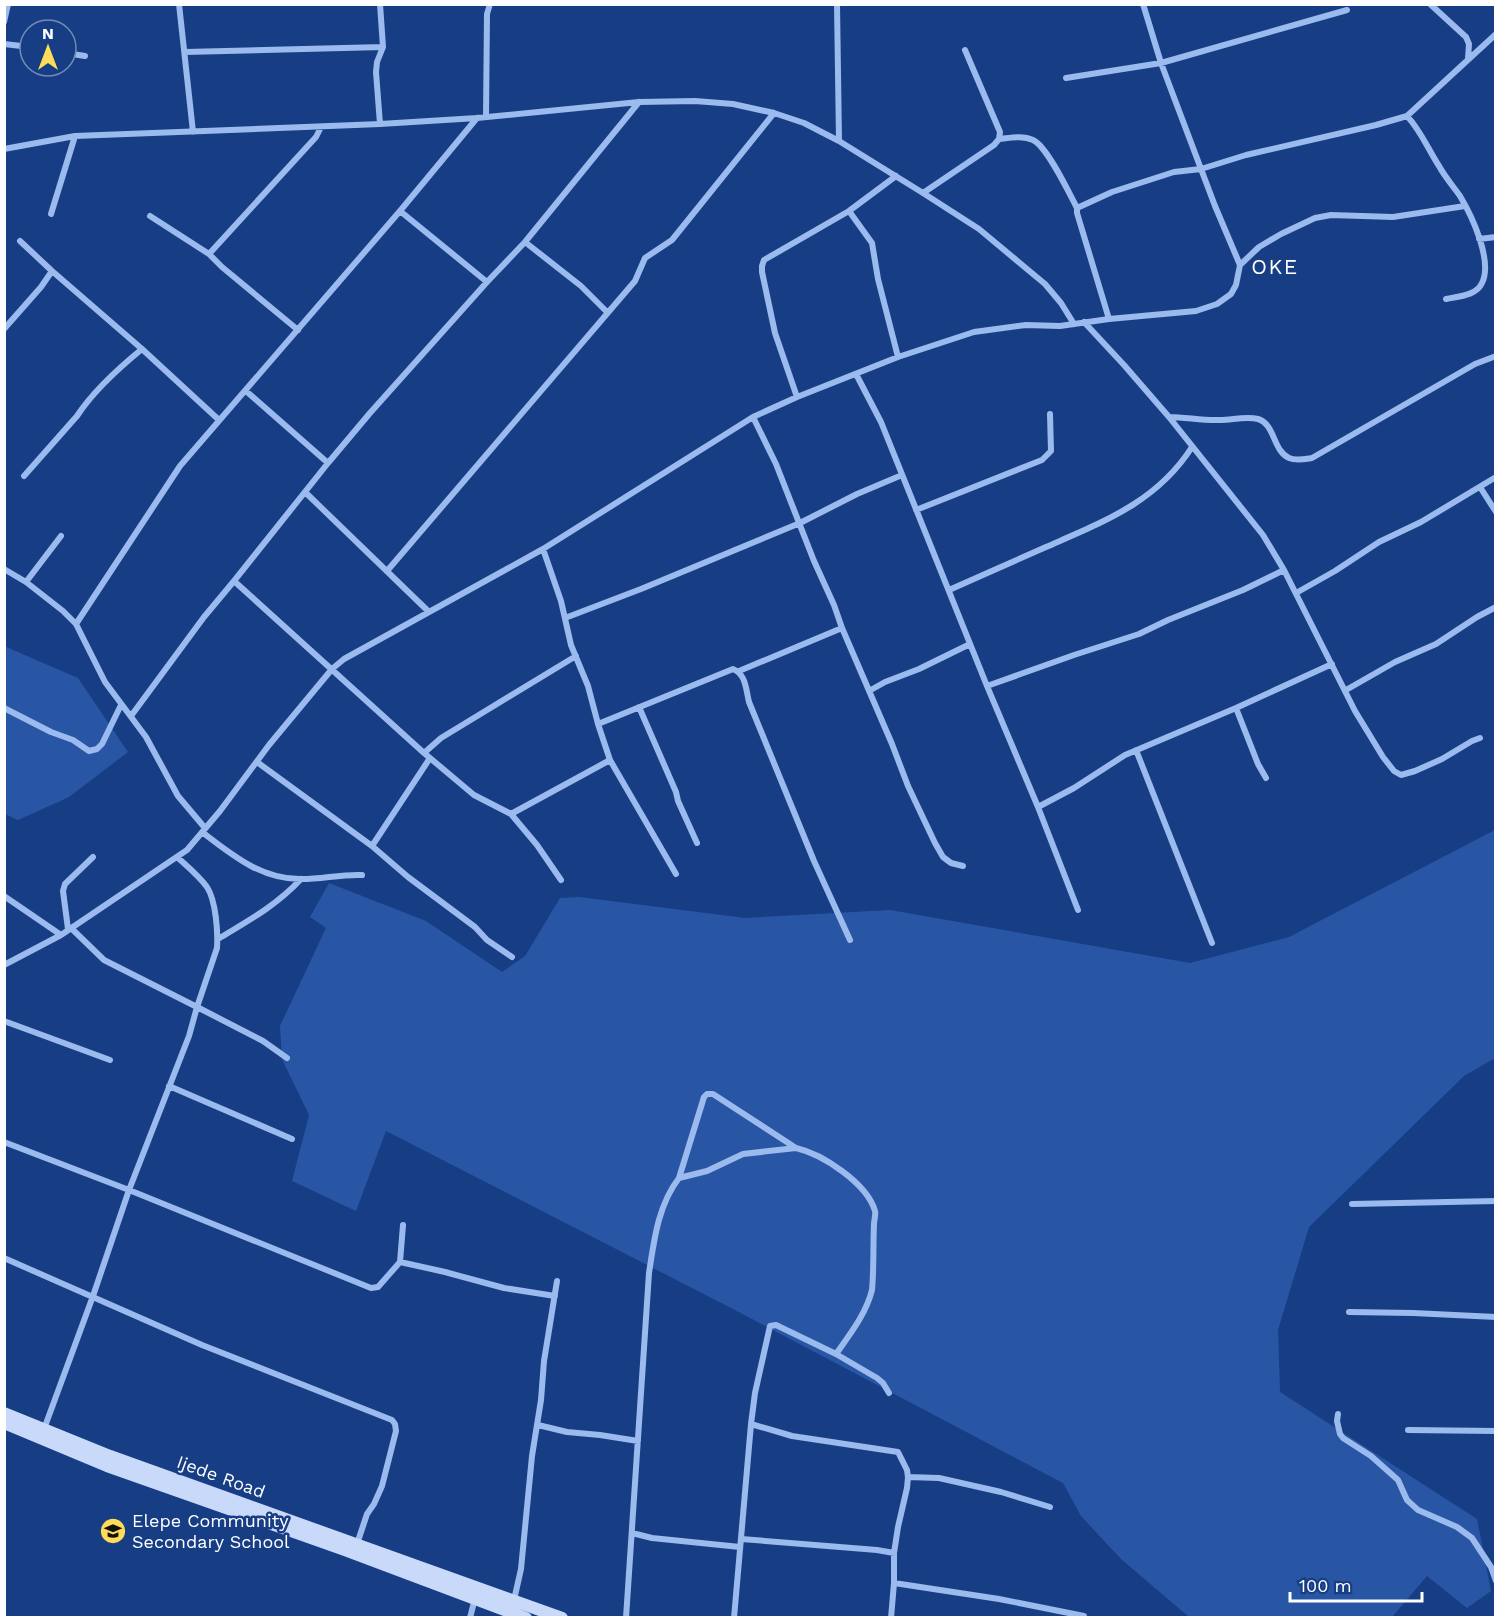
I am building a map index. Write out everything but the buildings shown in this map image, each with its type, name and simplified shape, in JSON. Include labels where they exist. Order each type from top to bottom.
[{"type":"main road","name":"Ijede Road","points":[[4,1413],[109,1461],[357,1544],[562,1617]]},
{"type":"main road","name":"Ijede Road","points":[[4,1423],[526,1617]]},
{"type":"street","points":[[4,22],[8,4]]},
{"type":"street","points":[[179,4],[193,132]]},
{"type":"street","points":[[380,4],[383,47],[376,72],[380,124]]},
{"type":"street","points":[[486,117],[487,14],[490,5],[496,4]]},
{"type":"street","points":[[837,4],[839,141]]},
{"type":"street","points":[[4,965],[61,935],[187,850],[332,669],[344,659],[543,549],[753,417],[898,357],[974,332],[1026,325],[1060,326],[1196,311],[1217,304],[1231,294],[1236,285],[1240,265],[1161,63],[1143,4]]},
{"type":"street","points":[[1430,4],[1466,37],[1469,44],[1468,60]]},
{"type":"street","points":[[1066,78],[1161,63],[1347,10]]},
{"type":"street","points":[[1077,208],[1112,192],[1174,172],[1201,169],[1246,155],[1376,126],[1407,116],[1496,34]]},
{"type":"street","points":[[184,52],[383,47]]},
{"type":"street","points":[[923,193],[994,145],[999,139],[1000,132],[965,50]]},
{"type":"street","points":[[78,55],[85,56]]},
{"type":"street","points":[[4,149],[75,136],[380,124],[477,118],[639,102],[695,100],[733,104],[774,113],[804,123],[839,141],[979,229],[1045,284],[1061,303],[1074,324]]},
{"type":"street","points":[[131,716],[204,617],[328,463],[370,413],[525,242],[639,102]]},
{"type":"street","points":[[387,571],[634,280],[645,258],[672,240],[774,113]]},
{"type":"street","points":[[1407,116],[1465,206],[1484,252],[1483,281],[1478,289],[1467,295],[1446,299]]},
{"type":"street","points":[[76,624],[180,466],[400,211],[477,118]]},
{"type":"street","points":[[209,254],[316,137],[321,127]]},
{"type":"street","points":[[51,214],[75,136]]},
{"type":"street","points":[[999,139],[1018,137],[1032,140],[1043,147],[1077,208],[1109,319]]},
{"type":"street","points":[[797,397],[775,333],[762,266],[764,260],[849,210],[896,176]]},
{"type":"street","points":[[1240,265],[1259,248],[1281,234],[1315,218],[1331,215],[1393,217],[1465,206]]},
{"type":"street","points":[[849,210],[872,243],[878,279],[898,357]]},
{"type":"street","points":[[400,211],[487,282]]},
{"type":"street","points":[[150,216],[209,254],[298,330]]},
{"type":"street","points":[[1479,239],[1496,237]]},
{"type":"street","points":[[20,242],[219,420]]},
{"type":"street","points":[[525,242],[581,286],[607,312]]},
{"type":"street","points":[[4,329],[52,272]]},
{"type":"street","points":[[1084,322],[1169,417],[1263,536],[1284,570],[1355,711],[1394,771],[1401,774],[1415,771],[1480,738]]},
{"type":"street","points":[[24,476],[94,395],[142,349]]},
{"type":"street","points":[[1169,417],[1219,421],[1259,419],[1266,425],[1281,451],[1289,458],[1299,460],[1312,458],[1475,364],[1496,356]]},
{"type":"street","points":[[856,374],[881,422],[1078,909]]},
{"type":"street","points":[[246,391],[328,463]]},
{"type":"street","points":[[916,510],[1042,460],[1051,451],[1050,414]]},
{"type":"street","points":[[753,417],[776,464],[908,786],[943,857],[951,863],[963,866]]},
{"type":"street","points":[[949,590],[1109,520],[1144,498],[1170,477],[1182,464],[1192,447]]},
{"type":"street","points":[[565,618],[800,524],[857,494],[902,475]]},
{"type":"street","points":[[1296,593],[1379,542],[1421,522],[1496,477]]},
{"type":"street","points":[[1480,487],[1496,512]]},
{"type":"street","points":[[305,492],[428,611]]},
{"type":"street","points":[[26,582],[61,536]]},
{"type":"street","points":[[543,549],[610,760],[676,874]]},
{"type":"street","points":[[4,569],[26,582],[76,624],[105,682],[146,737],[178,796],[204,830],[229,853],[261,872],[287,878],[363,875]]},
{"type":"street","points":[[987,686],[1139,634],[1284,570]]},
{"type":"street","points":[[234,582],[474,795],[511,814],[537,845],[561,880]]},
{"type":"street","points":[[1346,690],[1395,662],[1436,644],[1496,607]]},
{"type":"street","points":[[740,672],[842,627]]},
{"type":"street","points":[[869,691],[970,644]]},
{"type":"street","points":[[424,753],[441,738],[576,656]]},
{"type":"street","points":[[1038,807],[1074,788],[1116,760],[1332,664]]},
{"type":"street","points":[[598,724],[733,669],[740,672],[749,702],[849,940]]},
{"type":"street","points":[[4,708],[51,732],[73,740],[89,751],[97,749],[102,744],[121,705]]},
{"type":"street","points":[[639,706],[697,843]]},
{"type":"street","points":[[1236,708],[1258,764],[1266,778]]},
{"type":"street","points":[[1137,750],[1212,942]]},
{"type":"street","points":[[372,846],[430,758]]},
{"type":"street","points":[[511,814],[610,760]]},
{"type":"street","points":[[256,762],[372,846],[408,877],[475,927],[487,940],[512,957]]},
{"type":"street","points":[[93,857],[65,884],[63,891],[69,928],[104,960],[262,1041],[287,1058]]},
{"type":"street","points":[[44,1430],[129,1190],[189,1036],[196,1007],[217,948],[218,939],[209,890],[177,857]]},
{"type":"street","points":[[218,939],[269,908],[301,879]]},
{"type":"street","points":[[4,896],[61,935]]},
{"type":"street","points":[[4,1021],[110,1060]]},
{"type":"street","points":[[169,1086],[292,1139]]},
{"type":"street","points":[[626,1617],[649,1274],[654,1234],[674,1185],[679,1179],[704,1097],[707,1094],[713,1094],[796,1148],[823,1160],[856,1183],[867,1196],[875,1212],[873,1281],[869,1301],[860,1320],[837,1354]]},
{"type":"street","points":[[4,1142],[371,1288],[378,1287],[400,1262],[403,1225]]},
{"type":"street","points":[[679,1179],[707,1171],[743,1154],[796,1148]]},
{"type":"street","points":[[1352,1204],[1496,1201]]},
{"type":"street","points":[[4,1258],[202,1345],[392,1420],[396,1431],[386,1474],[374,1504],[367,1514],[357,1544]]},
{"type":"street","points":[[400,1262],[504,1288],[555,1296]]},
{"type":"street","points":[[514,1600],[521,1569],[532,1456],[557,1281]]},
{"type":"street","points":[[1349,1312],[1496,1317]]},
{"type":"street","points":[[734,1617],[751,1424],[755,1393],[770,1326],[776,1325],[837,1354],[883,1383],[889,1393]]},
{"type":"street","points":[[1338,1414],[1337,1421],[1343,1438],[1371,1455],[1398,1480],[1407,1500],[1418,1510],[1457,1527],[1472,1538],[1491,1567],[1496,1581]]},
{"type":"street","points":[[751,1424],[792,1436],[898,1452],[908,1477],[894,1553],[891,1617]]},
{"type":"street","points":[[538,1425],[567,1432],[638,1441]]},
{"type":"street","points":[[1408,1430],[1496,1431]]},
{"type":"street","points":[[908,1477],[939,1478],[1001,1492],[1050,1507]]},
{"type":"street","points":[[632,1533],[652,1538],[740,1547]]},
{"type":"street","points":[[741,1539],[894,1553]]},
{"type":"street","points":[[894,1583],[1084,1616]]},
{"type":"street","points":[[470,1617],[475,1598]]},
{"type":"street","points":[[1051,1617],[1052,1609]]},
{"type":"shaded area","points":[[4,646],[78,678],[128,752],[69,797],[18,820],[5,814]]},
{"type":"shaded area","points":[[1495,830],[1495,1058],[1464,1076],[1309,1227],[1278,1330],[1280,1392],[1477,1519],[1491,1591],[1467,1608],[1427,1576],[1392,1617],[1189,1617],[1121,1559],[1081,1516],[1063,1483],[733,1309],[386,1131],[356,1211],[292,1181],[309,1115],[282,1059],[280,1026],[326,928],[310,917],[329,883],[426,921],[502,972],[525,956],[560,898],[579,897],[745,918],[890,910],[1190,963],[1289,937]]},
{"type":"place","name":"Elepe Community Secondary School","points":[[113,1531]]},
{"type":"district","name":"OKE","points":[[1275,267]]}]
